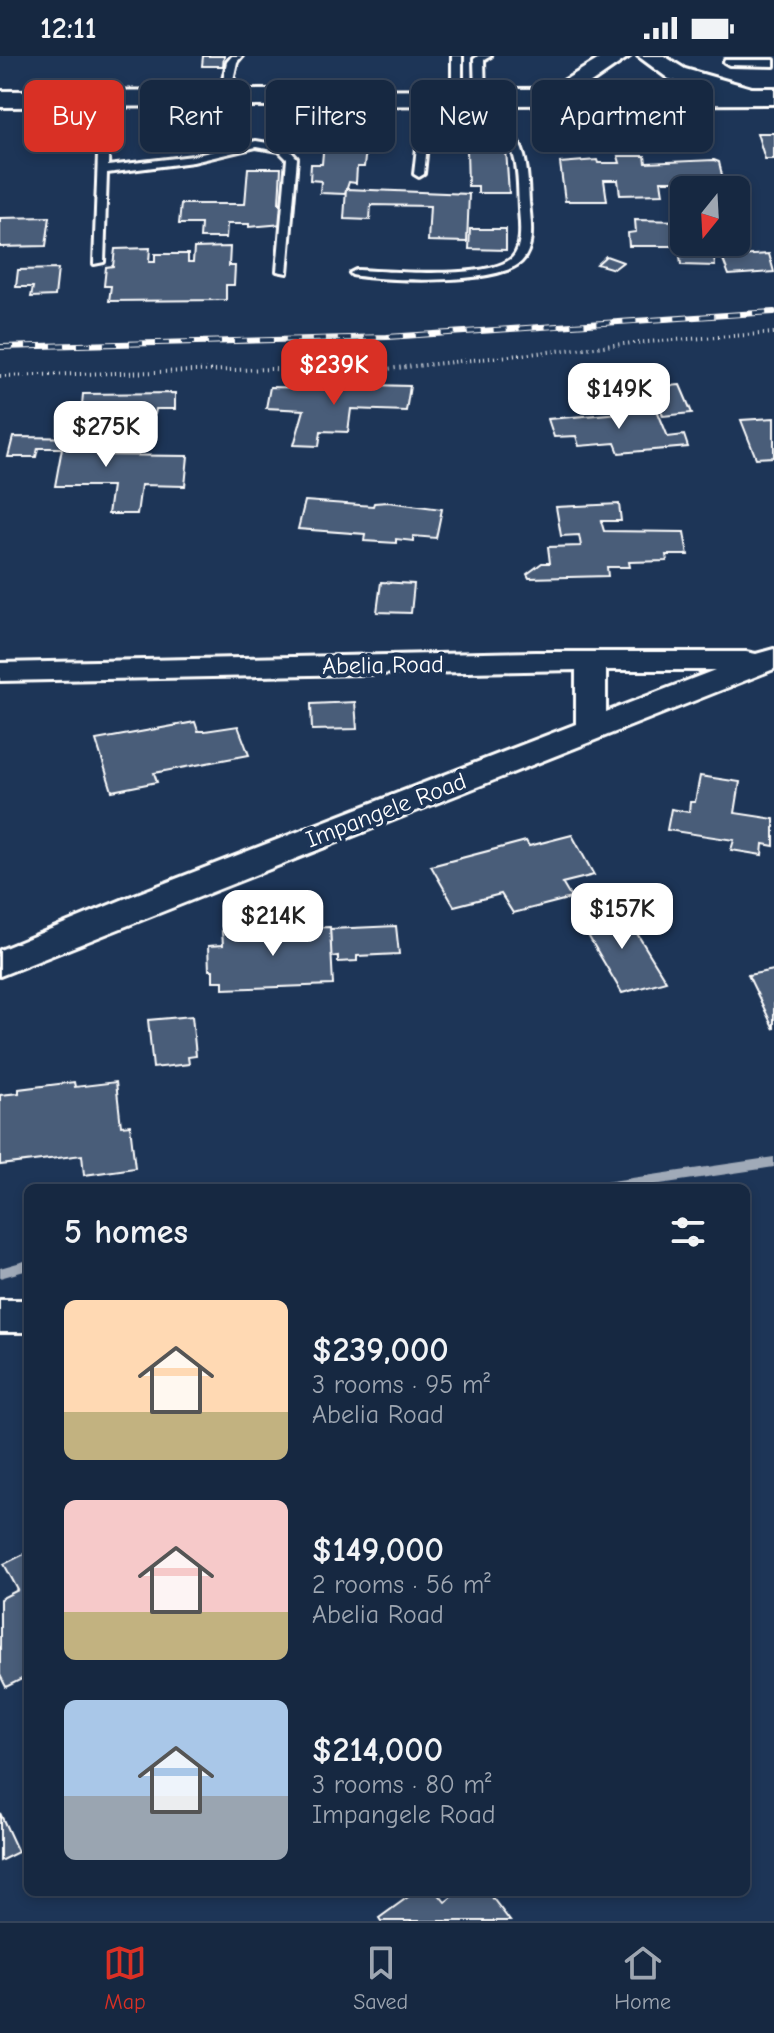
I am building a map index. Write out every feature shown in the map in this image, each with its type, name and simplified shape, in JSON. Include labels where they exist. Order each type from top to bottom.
[{"type":"street","points":[[581,80],[619,56]]},
{"type":"street","points":[[649,56],[677,74],[764,96]]},
{"type":"street","points":[[713,96],[764,96]]},
{"type":"street","points":[[250,98],[411,97]]},
{"type":"street","points":[[0,99],[24,99]]},
{"type":"street","name":"Abelia Road","points":[[0,672],[770,659]]},
{"type":"street","name":"Impangele Road","points":[[0,964],[770,659]]},
{"type":"street","points":[[591,661],[591,728]]},
{"type":"street","points":[[0,1316],[24,1316]]},
{"type":"lane","points":[[228,80],[232,62],[237,56]]},
{"type":"lane","points":[[457,56],[464,80]]},
{"type":"lane","points":[[473,80],[479,59],[486,56]]},
{"type":"lane","points":[[729,62],[774,63]]},
{"type":"lane","points":[[102,170],[193,159],[256,144],[282,148],[292,158],[283,271]]},
{"type":"lane","points":[[356,273],[463,276],[515,263],[524,250],[519,154],[516,147]]},
{"type":"lane","points":[[98,262],[103,152]]},
{"type":"lane","points":[[419,174],[422,152]]},
{"type":"path","points":[[0,376],[273,369],[349,373],[633,343],[774,333]]},
{"type":"building","points":[[203,56],[224,56],[223,66],[202,66]]},
{"type":"building","points":[[757,133],[774,133],[774,159],[765,159]]},
{"type":"building","points":[[323,152],[366,152],[364,167],[357,167],[356,183],[349,182],[345,194],[320,193],[321,181],[310,180],[311,164],[322,164]]},
{"type":"building","points":[[467,152],[506,152],[509,193],[478,193],[478,186],[468,186]]},
{"type":"building","points":[[618,156],[645,156],[646,163],[714,160],[719,162],[722,176],[670,176],[670,181],[661,181],[663,194],[620,195],[618,180],[604,180],[607,201],[565,201],[560,163],[597,160],[598,163],[620,163]]},
{"type":"building","points":[[248,168],[281,168],[279,203],[284,203],[283,224],[249,227],[249,224],[227,224],[226,238],[200,238],[201,224],[179,224],[181,204],[245,204]]},
{"type":"building","points":[[346,189],[469,194],[467,242],[428,241],[430,206],[371,205],[370,220],[344,219]]},
{"type":"building","points":[[50,217],[46,246],[0,247],[0,218]]},
{"type":"building","points":[[635,220],[670,221],[670,246],[629,246],[628,233],[636,232]]},
{"type":"building","points":[[470,229],[506,229],[506,250],[469,249]]},
{"type":"building","points":[[230,247],[229,266],[235,266],[234,285],[226,285],[226,300],[109,301],[111,286],[104,286],[106,267],[113,266],[115,249],[150,248],[149,262],[155,262],[155,254],[188,254],[188,262],[193,262],[194,248]]},
{"type":"building","points":[[769,254],[774,272],[729,275],[722,257]]},
{"type":"building","points":[[606,256],[623,262],[614,269],[597,264]]},
{"type":"building","points":[[680,256],[714,257],[715,266],[681,265]]},
{"type":"building","points":[[58,269],[55,296],[31,297],[33,287],[16,287],[18,270]]},
{"type":"building","points":[[372,385],[410,386],[406,411],[351,409],[348,432],[321,431],[319,446],[294,445],[304,410],[266,408],[270,387],[372,389]]},
{"type":"building","points":[[680,385],[692,413],[663,416],[660,407],[627,410],[620,390]]},
{"type":"building","points":[[175,393],[175,409],[156,409],[155,414],[81,416],[83,394]]},
{"type":"building","points":[[657,410],[668,437],[684,435],[688,447],[619,453],[615,443],[579,446],[576,436],[554,437],[548,419]]},
{"type":"building","points":[[774,418],[774,457],[756,458],[741,420]]},
{"type":"building","points":[[13,437],[100,438],[97,455],[188,456],[185,486],[141,485],[137,514],[108,514],[112,486],[55,486],[62,448],[38,448],[36,457],[8,457]]},
{"type":"building","points":[[305,501],[373,506],[374,503],[388,502],[442,509],[436,538],[413,536],[413,541],[396,539],[396,543],[364,541],[365,534],[298,529]]},
{"type":"building","points":[[619,504],[621,521],[601,521],[604,531],[684,532],[688,555],[666,555],[667,561],[629,562],[630,567],[607,567],[608,576],[529,578],[527,574],[542,563],[550,563],[548,547],[581,546],[579,535],[561,536],[556,507]]},
{"type":"building","points":[[381,582],[414,584],[411,613],[377,612]]},
{"type":"building","points":[[355,702],[357,729],[312,730],[311,704]]},
{"type":"building","points":[[195,722],[198,731],[238,726],[249,755],[154,773],[157,782],[112,791],[96,740]]},
{"type":"building","points":[[700,776],[740,782],[735,813],[774,819],[774,846],[763,844],[762,855],[731,850],[734,840],[667,830],[671,809],[689,812],[690,802],[695,802]]},
{"type":"building","points":[[572,835],[594,875],[562,883],[571,898],[513,913],[501,894],[454,906],[431,866],[526,841],[529,846]]},
{"type":"building","points":[[622,909],[666,981],[622,993],[579,920]]},
{"type":"building","points":[[396,926],[399,954],[357,956],[357,961],[338,962],[338,956],[331,957],[330,929]]},
{"type":"building","points":[[330,927],[333,985],[223,989],[223,981],[213,981],[213,970],[209,970],[208,946],[223,945],[222,931]]},
{"type":"building","points":[[774,970],[774,1029],[748,975]]},
{"type":"building","points":[[192,1016],[196,1056],[188,1057],[189,1064],[153,1068],[148,1020]]},
{"type":"building","points":[[74,1082],[75,1087],[116,1082],[121,1126],[130,1125],[135,1168],[84,1175],[82,1155],[0,1165],[0,1095],[19,1093],[19,1089]]},
{"type":"building","points":[[24,1554],[24,1678],[6,1687],[0,1675],[0,1599],[18,1590],[4,1564]]},
{"type":"building","points":[[0,1813],[18,1852],[0,1861]]},
{"type":"building","points":[[409,1896],[440,1896],[445,1902],[453,1896],[491,1896],[510,1921],[381,1921],[379,1918]]},
{"type":"waterway","points":[[625,1184],[774,1162]]},
{"type":"waterway","points":[[0,1273],[24,1266]]},
{"type":"railway","points":[[0,347],[387,337],[774,312]]}]
